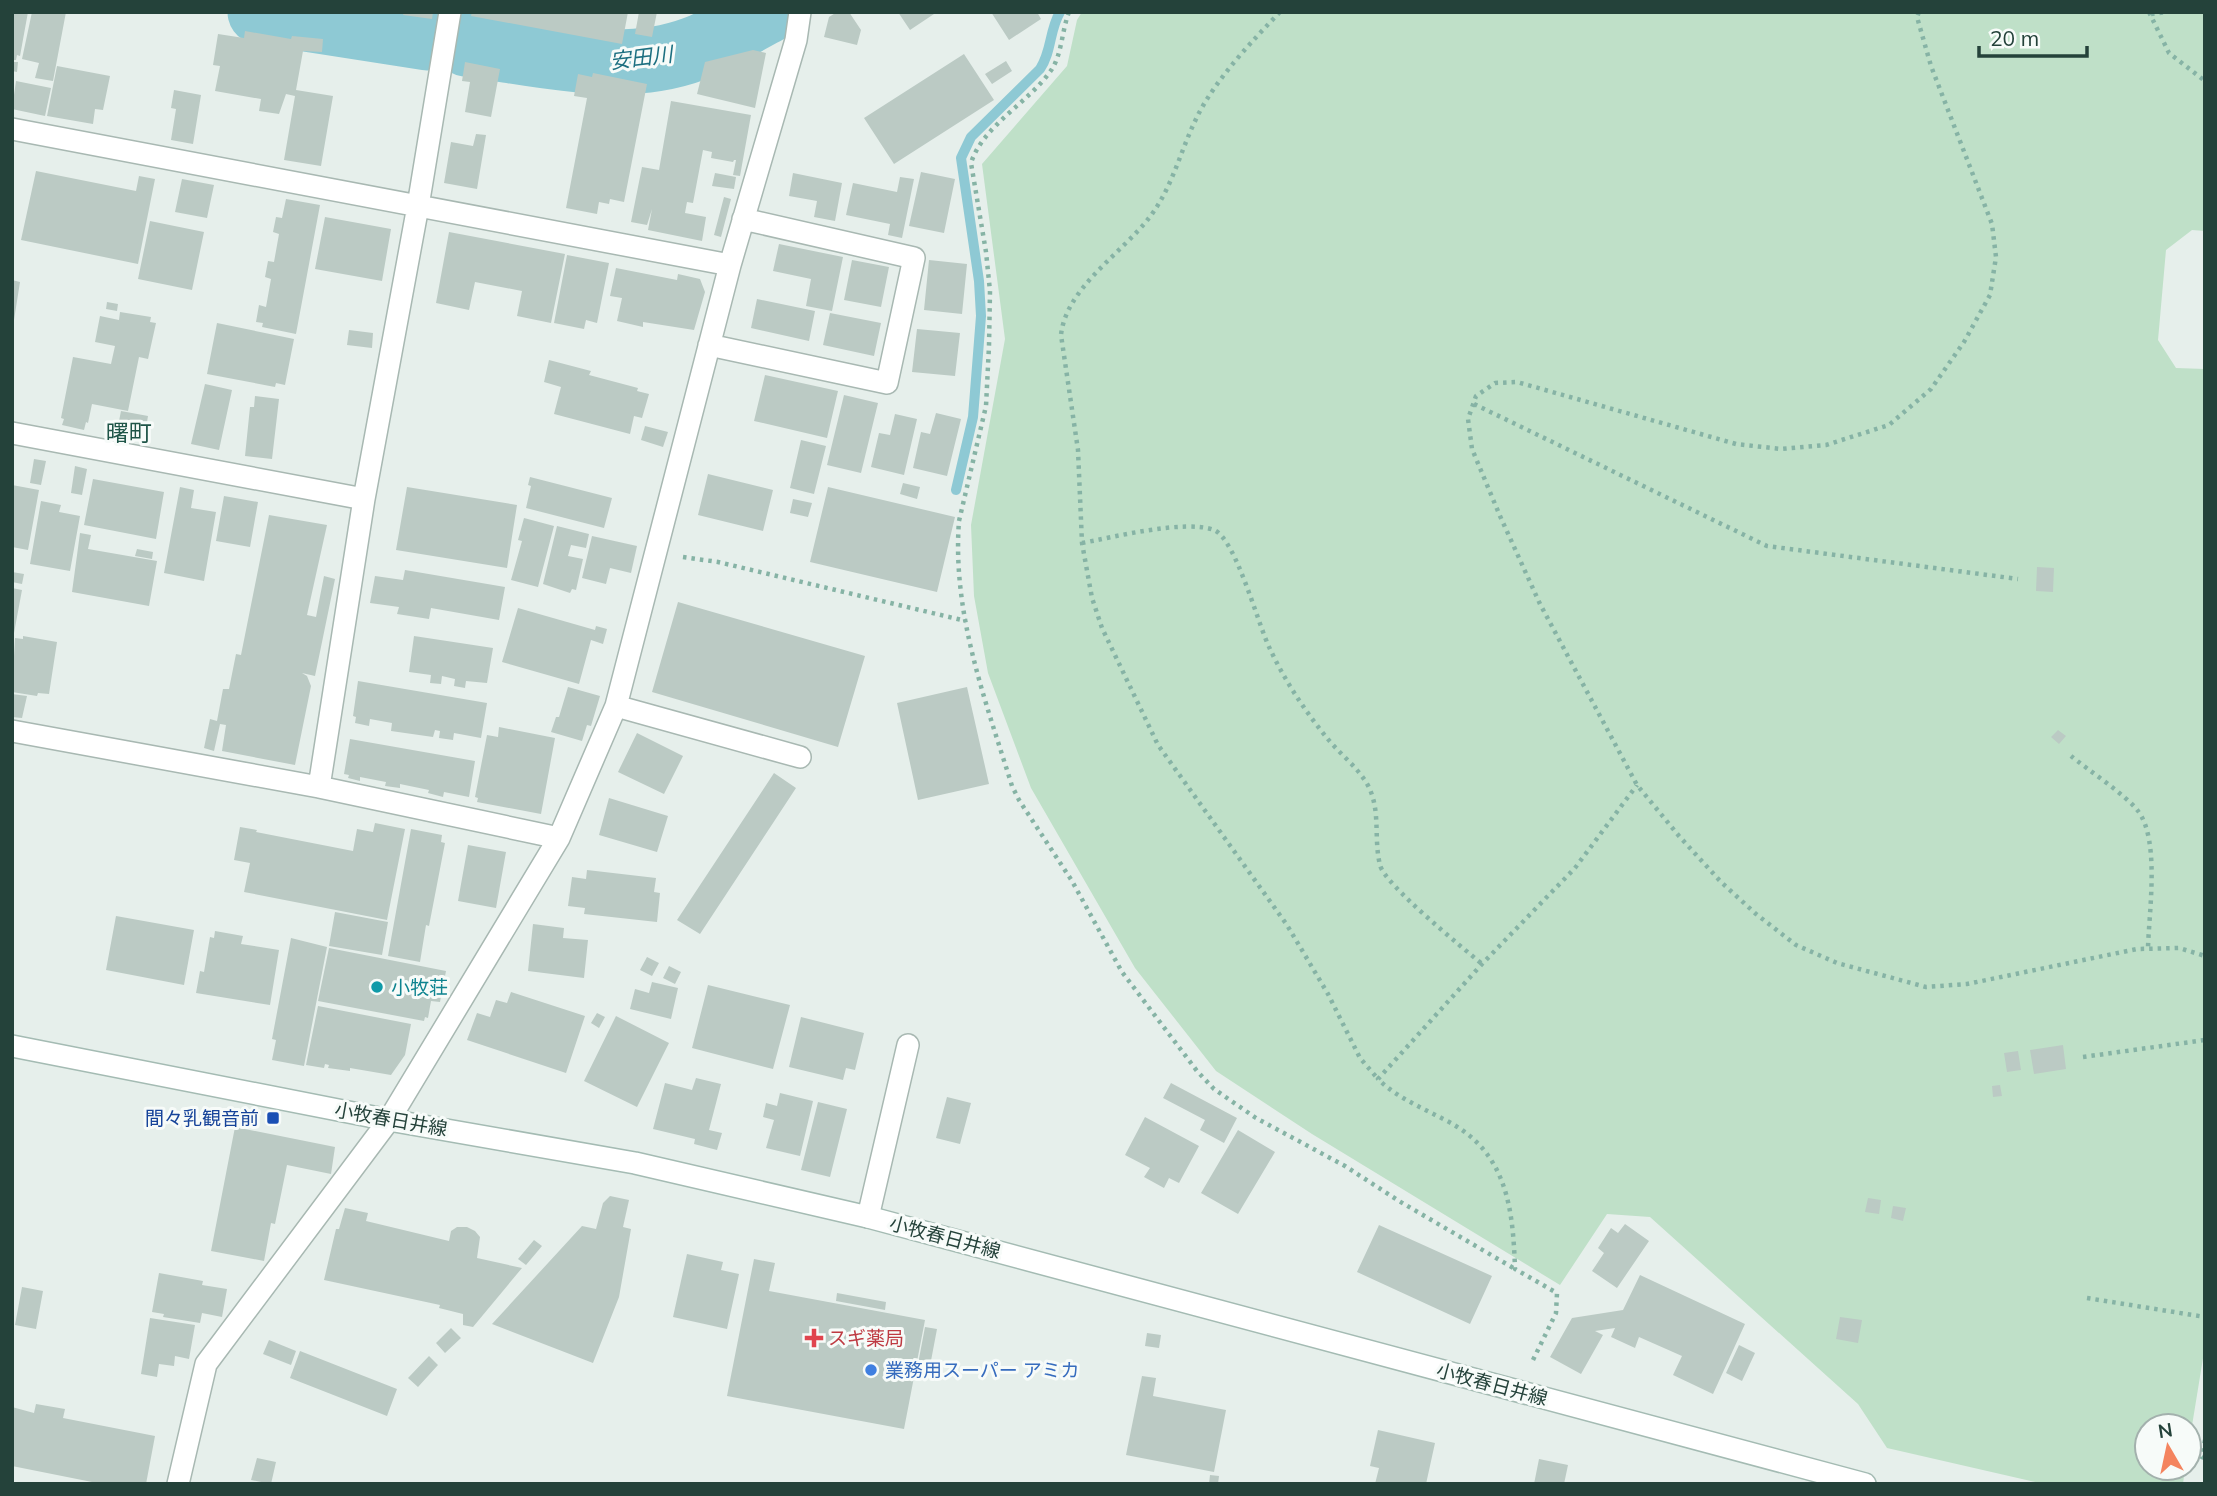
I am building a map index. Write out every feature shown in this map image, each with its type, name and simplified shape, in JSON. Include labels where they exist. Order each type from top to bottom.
[{"type":"street","points":[[319,788],[363,499],[418,206],[450,12]]},
{"type":"street","points":[[178,1484],[206,1364],[389,1120],[559,838],[617,706],[730,265],[796,40],[800,12]]},
{"type":"street","points":[[12,129],[730,265]]},
{"type":"street","points":[[709,345],[887,383],[914,258],[743,219]]},
{"type":"street","points":[[12,433],[363,499]]},
{"type":"street","points":[[617,706],[800,757]]},
{"type":"street","points":[[12,731],[319,788],[559,838]]},
{"type":"street","points":[[868,1217],[908,1045]]},
{"type":"street","name":"小牧春日井線","points":[[12,1046],[389,1120],[635,1163],[868,1217],[1860,1483]]},
{"type":"path","points":[[1069,12],[1052,69],[991,132],[975,151],[971,163],[990,291],[986,406],[959,521],[959,563],[977,679],[1018,800],[1072,881],[1122,972],[1197,1071],[1214,1089],[1256,1118],[1345,1166],[1399,1201],[1557,1293],[1556,1313],[1533,1360]]},
{"type":"path","points":[[1280,12],[1224,76],[1198,113],[1165,197],[1148,220],[1075,296],[1063,319],[1061,335],[1078,450],[1082,543],[1091,598],[1102,628],[1158,745],[1287,925],[1328,994],[1360,1058],[1390,1091],[1457,1126],[1481,1145],[1500,1171],[1514,1236],[1515,1269]]},
{"type":"path","points":[[1919,12],[1917,17],[1931,66],[1992,224],[1996,257],[1990,295],[1964,342],[1931,389],[1889,425],[1826,445],[1781,449],[1736,444],[1517,382],[1495,383],[1476,396],[1468,419],[1472,449],[1540,604],[1637,785],[1721,882],[1756,914],[1796,944],[1837,963],[1926,986],[1968,984],[2148,948],[2179,948],[2205,956]]},
{"type":"path","points":[[2167,12],[2150,13],[2169,53],[2205,81]]},
{"type":"path","points":[[1474,404],[1767,546],[2018,579]]},
{"type":"path","points":[[1082,543],[1168,528],[1196,527],[1216,531],[1225,540],[1239,566],[1270,650],[1301,704],[1365,781],[1374,798],[1380,868],[1389,881],[1453,941],[1482,964]]},
{"type":"path","points":[[656,553],[718,562],[966,621]]},
{"type":"path","points":[[2071,756],[2136,808],[2147,824],[2151,842],[2148,948]]},
{"type":"path","points":[[1378,1079],[1482,964],[1575,868],[1637,785]]},
{"type":"path","points":[[2083,1057],[2205,1040]]},
{"type":"path","points":[[2087,1298],[2205,1317]]},
{"type":"path","points":[[2205,1440],[2202,1457],[2205,1458]]},
{"type":"green space","points":[[1082,12],[2205,12],[2205,231],[2192,230],[2166,250],[2158,340],[2176,368],[2205,369],[2205,1346],[2194,1412],[2133,1412],[2133,1482],[2183,1484],[2044,1484],[1887,1448],[1858,1404],[1650,1217],[1607,1214],[1560,1285],[1312,1134],[1216,1071],[1135,968],[1031,788],[988,673],[974,596],[971,525],[1005,339],[982,164],[1067,66],[1077,20]]},
{"type":"building","points":[[12,12],[28,12],[20,56],[17,55],[16,60],[12,60]]},
{"type":"building","points":[[32,12],[66,12],[53,81],[35,78],[39,63],[22,59]]},
{"type":"building","points":[[404,12],[433,12],[432,19],[403,15]]},
{"type":"building","points":[[472,12],[628,12],[622,44],[471,16]]},
{"type":"building","points":[[639,12],[657,12],[652,37],[635,34]]},
{"type":"building","points":[[837,12],[849,12],[861,30],[857,45],[824,37],[829,17]]},
{"type":"building","points":[[898,12],[937,12],[910,30]]},
{"type":"building","points":[[991,12],[1037,12],[1041,19],[1009,40]]},
{"type":"building","points":[[245,31],[291,39],[292,36],[323,39],[322,52],[303,51],[296,90],[333,96],[321,166],[284,160],[295,96],[286,94],[279,114],[259,111],[261,99],[215,91],[220,66],[213,65],[218,34],[244,38]]},
{"type":"building","points":[[753,50],[766,53],[755,108],[697,94],[705,62]]},
{"type":"building","points":[[964,54],[994,100],[894,164],[864,118]]},
{"type":"building","points":[[1006,61],[1012,71],[992,84],[985,74]]},
{"type":"building","points":[[12,62],[18,62],[17,72],[12,71]]},
{"type":"building","points":[[465,62],[500,69],[491,117],[465,112],[470,82],[462,81]]},
{"type":"building","points":[[57,66],[110,76],[103,110],[95,109],[93,124],[47,116]]},
{"type":"building","points":[[593,73],[647,84],[624,202],[610,199],[609,204],[599,202],[597,214],[566,208],[587,98],[574,96],[578,74],[592,77]]},
{"type":"building","points":[[16,81],[51,88],[45,116],[12,109]]},
{"type":"building","points":[[174,90],[201,95],[193,144],[171,140],[176,109],[171,108]]},
{"type":"building","points":[[671,101],[751,115],[740,176],[733,175],[736,160],[733,162],[711,158],[712,152],[703,150],[693,203],[687,202],[685,213],[706,217],[702,241],[648,230],[652,209],[647,225],[631,222],[642,167],[659,170]]},
{"type":"building","points":[[476,134],[486,135],[477,189],[444,183],[451,142],[473,146]]},
{"type":"building","points":[[36,171],[136,191],[139,176],[155,179],[138,264],[21,240]]},
{"type":"building","points":[[921,172],[955,179],[944,233],[909,226]]},
{"type":"building","points":[[715,173],[736,177],[734,189],[712,186]]},
{"type":"building","points":[[793,173],[842,183],[835,221],[814,217],[817,201],[789,196]]},
{"type":"building","points":[[900,177],[914,179],[902,238],[888,235],[890,224],[846,215],[853,183],[897,192]]},
{"type":"building","points":[[182,179],[214,185],[207,218],[175,212]]},
{"type":"building","points":[[724,197],[731,199],[721,237],[714,235]]},
{"type":"building","points":[[286,199],[320,205],[296,334],[262,327],[263,323],[256,322],[259,305],[266,307],[271,279],[265,277],[268,261],[274,262],[279,234],[273,232],[276,217],[282,218]]},
{"type":"building","points":[[325,217],[391,229],[382,281],[315,269]]},
{"type":"building","points":[[150,221],[204,232],[192,290],[138,279]]},
{"type":"building","points":[[449,232],[565,254],[551,323],[517,316],[522,291],[475,282],[469,310],[436,303]]},
{"type":"building","points":[[779,244],[843,257],[832,311],[806,306],[811,279],[773,271]]},
{"type":"building","points":[[567,255],[609,263],[597,323],[586,320],[584,329],[554,323]]},
{"type":"building","points":[[852,260],[889,267],[881,307],[844,300]]},
{"type":"building","points":[[929,260],[967,264],[962,314],[924,310]]},
{"type":"building","points":[[616,268],[677,280],[678,274],[700,279],[705,292],[694,330],[643,322],[643,327],[617,321],[622,298],[610,296]]},
{"type":"building","points":[[12,280],[20,282],[14,320],[12,320]]},
{"type":"building","points":[[757,299],[815,311],[809,341],[751,328]]},
{"type":"building","points":[[107,302],[118,304],[117,311],[106,309]]},
{"type":"building","points":[[120,312],[151,317],[150,322],[156,323],[148,359],[139,357],[128,411],[92,404],[84,430],[62,425],[64,419],[61,418],[73,357],[111,364],[115,346],[95,342],[100,316],[119,320]]},
{"type":"building","points":[[830,313],[881,323],[874,356],[823,345]]},
{"type":"building","points":[[217,323],[294,339],[285,385],[276,383],[275,387],[207,374]]},
{"type":"building","points":[[917,329],[960,333],[955,376],[912,372]]},
{"type":"building","points":[[349,330],[373,333],[372,348],[347,345]]},
{"type":"building","points":[[549,360],[591,371],[589,375],[638,388],[637,391],[649,394],[642,418],[634,416],[630,434],[554,414],[561,387],[544,382]]},
{"type":"building","points":[[765,375],[838,391],[827,438],[754,421]]},
{"type":"building","points":[[205,384],[232,390],[219,450],[191,444]]},
{"type":"building","points":[[844,395],[878,403],[861,473],[827,465]]},
{"type":"building","points":[[255,396],[279,399],[272,459],[245,456],[250,407],[254,407]]},
{"type":"building","points":[[121,411],[148,416],[144,440],[116,436]]},
{"type":"building","points":[[936,413],[961,419],[947,476],[913,468],[921,432],[930,434]]},
{"type":"building","points":[[895,414],[917,419],[904,475],[871,467],[879,433],[890,435]]},
{"type":"building","points":[[645,426],[668,432],[663,447],[641,440]]},
{"type":"building","points":[[801,440],[826,446],[814,494],[790,488]]},
{"type":"building","points":[[34,459],[46,461],[41,485],[30,483]]},
{"type":"building","points":[[75,466],[87,469],[82,495],[71,493]]},
{"type":"building","points":[[708,474],[773,490],[763,531],[698,515]]},
{"type":"building","points":[[530,477],[612,498],[604,528],[526,508],[531,486],[528,485]]},
{"type":"building","points":[[93,479],[164,492],[156,539],[84,525]]},
{"type":"building","points":[[903,483],[920,487],[917,499],[900,494]]},
{"type":"building","points":[[12,485],[39,490],[28,550],[12,547]]},
{"type":"building","points":[[180,487],[194,490],[191,508],[216,512],[204,581],[164,573]]},
{"type":"building","points":[[407,487],[517,505],[507,568],[396,550]]},
{"type":"building","points":[[828,487],[955,517],[937,592],[810,562]]},
{"type":"building","points":[[224,496],[258,502],[250,547],[216,541]]},
{"type":"building","points":[[793,499],[812,503],[808,517],[790,513]]},
{"type":"building","points":[[41,501],[61,505],[59,512],[80,516],[70,571],[30,564]]},
{"type":"building","points":[[269,515],[327,525],[307,615],[316,617],[324,576],[335,579],[315,676],[302,673],[307,676],[311,686],[295,765],[222,751],[226,725],[220,724],[214,751],[204,748],[210,719],[217,721],[223,689],[229,689],[236,654],[241,655]]},
{"type":"building","points":[[524,518],[554,526],[538,587],[511,580],[522,541],[518,540]]},
{"type":"building","points":[[557,526],[589,534],[586,548],[571,545],[568,556],[583,559],[576,590],[572,589],[570,593],[543,584]]},
{"type":"building","points":[[80,533],[91,535],[88,549],[157,561],[149,606],[72,592]]},
{"type":"building","points":[[592,536],[637,546],[631,573],[610,568],[606,584],[582,578]]},
{"type":"building","points":[[137,549],[153,552],[152,559],[135,556]]},
{"type":"building","points":[[2037,567],[2054,568],[2053,592],[2036,591]]},
{"type":"building","points":[[405,570],[505,587],[499,620],[431,608],[429,619],[397,614],[399,607],[370,603],[375,576],[403,580]]},
{"type":"building","points":[[12,572],[24,574],[22,584],[12,582]]},
{"type":"building","points":[[12,588],[22,590],[14,633],[12,633]]},
{"type":"building","points":[[678,602],[865,656],[838,747],[652,692]]},
{"type":"building","points":[[518,608],[595,630],[596,626],[607,629],[603,644],[591,640],[579,684],[502,662]]},
{"type":"building","points":[[23,636],[57,642],[49,694],[38,693],[37,696],[12,692],[15,638],[23,639]]},
{"type":"building","points":[[414,636],[493,648],[487,683],[466,681],[465,688],[454,686],[455,679],[442,676],[441,684],[430,683],[431,675],[409,672]]},
{"type":"building","points":[[358,681],[487,703],[481,738],[454,733],[453,740],[439,738],[440,731],[435,730],[433,737],[391,731],[392,723],[370,719],[369,726],[355,723],[356,717],[353,716]]},
{"type":"building","points":[[568,687],[600,696],[591,726],[587,725],[582,741],[551,732],[556,717],[559,717]]},
{"type":"building","points":[[967,687],[989,784],[918,800],[897,703]]},
{"type":"building","points":[[12,694],[27,696],[22,718],[12,717]]},
{"type":"building","points":[[499,727],[555,738],[541,814],[477,802],[478,798],[475,797],[487,735],[498,737]]},
{"type":"building","points":[[2058,730],[2066,736],[2059,744],[2051,737]]},
{"type":"building","points":[[637,733],[683,756],[664,794],[618,772]]},
{"type":"building","points":[[350,739],[475,761],[469,797],[444,792],[443,797],[428,793],[429,790],[400,784],[400,788],[360,777],[360,781],[348,778],[349,775],[344,774]]},
{"type":"building","points":[[774,773],[796,788],[700,934],[677,920]]},
{"type":"building","points":[[609,798],[668,816],[657,852],[599,835]]},
{"type":"building","points":[[375,823],[405,829],[387,920],[244,892],[250,863],[234,860],[240,827],[353,851],[357,829],[373,832]]},
{"type":"building","points":[[411,829],[442,835],[441,842],[445,843],[420,962],[388,956]]},
{"type":"building","points":[[468,845],[506,852],[496,908],[458,901]]},
{"type":"building","points":[[587,870],[656,878],[654,892],[660,893],[657,922],[584,914],[585,908],[568,906],[572,877],[586,879]]},
{"type":"building","points":[[335,912],[388,922],[382,955],[329,946]]},
{"type":"building","points":[[116,916],[194,930],[184,985],[106,970]]},
{"type":"building","points":[[533,924],[564,928],[563,938],[588,940],[584,978],[528,971]]},
{"type":"building","points":[[215,931],[243,936],[241,944],[279,950],[270,1005],[196,993],[200,971],[204,972],[210,937],[214,938]]},
{"type":"building","points":[[291,938],[327,947],[304,1066],[272,1060],[276,1040],[272,1039]]},
{"type":"building","name":"小牧荘","points":[[329,948],[446,971],[440,1002],[431,1001],[428,1018],[425,1017],[424,1021],[318,1001]]},
{"type":"building","points":[[647,957],[659,963],[652,976],[640,970]]},
{"type":"building","points":[[669,966],[681,972],[675,984],[663,978]]},
{"type":"building","points":[[652,982],[678,988],[671,1019],[630,1009],[635,989],[649,993]]},
{"type":"building","points":[[708,985],[790,1005],[773,1069],[692,1048]]},
{"type":"building","points":[[511,992],[585,1016],[566,1073],[467,1040],[477,1013],[490,1017],[496,1000],[507,1003]]},
{"type":"building","points":[[318,1006],[411,1024],[405,1055],[391,1075],[350,1068],[350,1071],[328,1068],[329,1065],[325,1064],[324,1068],[306,1065]]},
{"type":"building","points":[[597,1013],[605,1017],[599,1028],[591,1023]]},
{"type":"building","points":[[616,1016],[669,1043],[637,1107],[584,1081]]},
{"type":"building","points":[[801,1017],[864,1033],[855,1070],[846,1068],[843,1080],[789,1067]]},
{"type":"building","points":[[2063,1045],[2066,1069],[2034,1074],[2030,1050]]},
{"type":"building","points":[[2018,1051],[2021,1070],[2007,1072],[2004,1053]]},
{"type":"building","points":[[696,1078],[721,1084],[709,1130],[722,1133],[717,1150],[694,1144],[695,1139],[653,1129],[665,1083],[692,1090]]},
{"type":"building","points":[[1171,1083],[1237,1118],[1224,1143],[1200,1130],[1205,1120],[1163,1098]]},
{"type":"building","points":[[2000,1085],[2002,1096],[1993,1097],[1992,1086]]},
{"type":"building","points":[[780,1093],[813,1101],[800,1156],[766,1148],[774,1120],[763,1117],[766,1103],[777,1106]]},
{"type":"building","points":[[947,1097],[971,1103],[960,1144],[936,1138]]},
{"type":"building","points":[[818,1102],[847,1109],[830,1177],[801,1170]]},
{"type":"building","points":[[1145,1117],[1199,1146],[1179,1183],[1169,1178],[1164,1188],[1144,1177],[1150,1168],[1125,1155]]},
{"type":"building","points":[[235,1127],[335,1147],[331,1174],[287,1165],[264,1261],[211,1251]]},
{"type":"building","points":[[1238,1130],[1275,1152],[1238,1214],[1201,1193]]},
{"type":"building","points":[[610,1196],[629,1200],[623,1227],[631,1229],[619,1297],[593,1363],[492,1324],[582,1226],[596,1229],[603,1203]]},
{"type":"building","points":[[1868,1198],[1881,1200],[1879,1214],[1865,1212]]},
{"type":"building","points":[[1893,1206],[1906,1208],[1903,1221],[1891,1218]]},
{"type":"building","points":[[345,1208],[368,1213],[366,1221],[449,1241],[451,1231],[457,1227],[467,1227],[480,1237],[477,1258],[522,1268],[473,1327],[463,1325],[463,1314],[439,1308],[440,1305],[324,1280],[336,1229],[339,1229]]},
{"type":"building","points":[[1625,1224],[1649,1241],[1617,1288],[1592,1271],[1604,1253],[1598,1248],[1611,1228],[1618,1233]]},
{"type":"building","points":[[1379,1225],[1492,1276],[1470,1324],[1357,1272]]},
{"type":"building","points":[[534,1240],[542,1246],[526,1265],[518,1259]]},
{"type":"building","points":[[687,1254],[723,1262],[721,1270],[739,1274],[727,1329],[673,1317]]},
{"type":"building","points":[[754,1259],[775,1263],[769,1291],[925,1320],[904,1429],[727,1396]]},
{"type":"building","points":[[159,1273],[203,1281],[202,1285],[227,1289],[222,1317],[202,1313],[200,1323],[163,1317],[164,1314],[152,1312]]},
{"type":"building","points":[[1640,1275],[1745,1324],[1713,1394],[1673,1375],[1682,1356],[1639,1337],[1635,1348],[1611,1337],[1615,1328],[1595,1331],[1603,1335],[1581,1374],[1550,1357],[1572,1318],[1623,1310]]},
{"type":"building","points":[[22,1287],[43,1291],[36,1329],[15,1325]]},
{"type":"building","points":[[837,1293],[886,1302],[885,1310],[836,1301]]},
{"type":"building","points":[[1840,1317],[1862,1320],[1858,1343],[1836,1339]]},
{"type":"building","points":[[150,1318],[195,1325],[189,1359],[175,1356],[174,1366],[159,1364],[157,1377],[141,1374]]},
{"type":"building","points":[[925,1327],[937,1329],[930,1366],[918,1364]]},
{"type":"building","points":[[451,1328],[461,1338],[445,1353],[436,1343]]},
{"type":"building","points":[[1147,1333],[1161,1335],[1159,1348],[1145,1346]]},
{"type":"building","points":[[269,1340],[296,1351],[291,1365],[263,1354]]},
{"type":"building","points":[[1739,1345],[1755,1353],[1742,1381],[1726,1373]]},
{"type":"building","points":[[300,1351],[397,1389],[387,1416],[290,1378]]},
{"type":"building","points":[[429,1356],[438,1365],[418,1387],[408,1378]]},
{"type":"building","points":[[1142,1376],[1156,1378],[1153,1396],[1226,1410],[1214,1472],[1126,1455]]},
{"type":"building","points":[[36,1404],[65,1409],[63,1418],[155,1436],[146,1484],[102,1484],[12,1466],[12,1407],[34,1413]]},
{"type":"building","points":[[1378,1430],[1435,1443],[1426,1484],[1375,1484],[1379,1468],[1370,1466]]},
{"type":"building","points":[[257,1458],[276,1462],[271,1484],[251,1480]]},
{"type":"building","points":[[1539,1459],[1568,1465],[1564,1484],[1534,1484]]},
{"type":"building","points":[[1210,1475],[1219,1476],[1218,1484],[1209,1484]]},
{"type":"waterway","name":"安田川","points":[[260,12],[427,38]]},
{"type":"waterway","name":"安田川","points":[[466,44],[581,60],[638,61],[667,57],[694,49],[766,12]]},
{"type":"waterway","points":[[956,490],[973,417],[981,316],[979,281],[961,158],[971,137],[1040,69],[1060,12]]},
{"type":"place","name":"小牧荘","points":[[377,987]]},
{"type":"place","name":"間々乳観音前","points":[[273,1118]]},
{"type":"place","name":"スギ薬局","points":[[814,1338]]},
{"type":"place","name":"業務用スーパー アミカ","points":[[871,1370]]},
{"type":"district","name":"曙町","points":[[129,432]]}]
